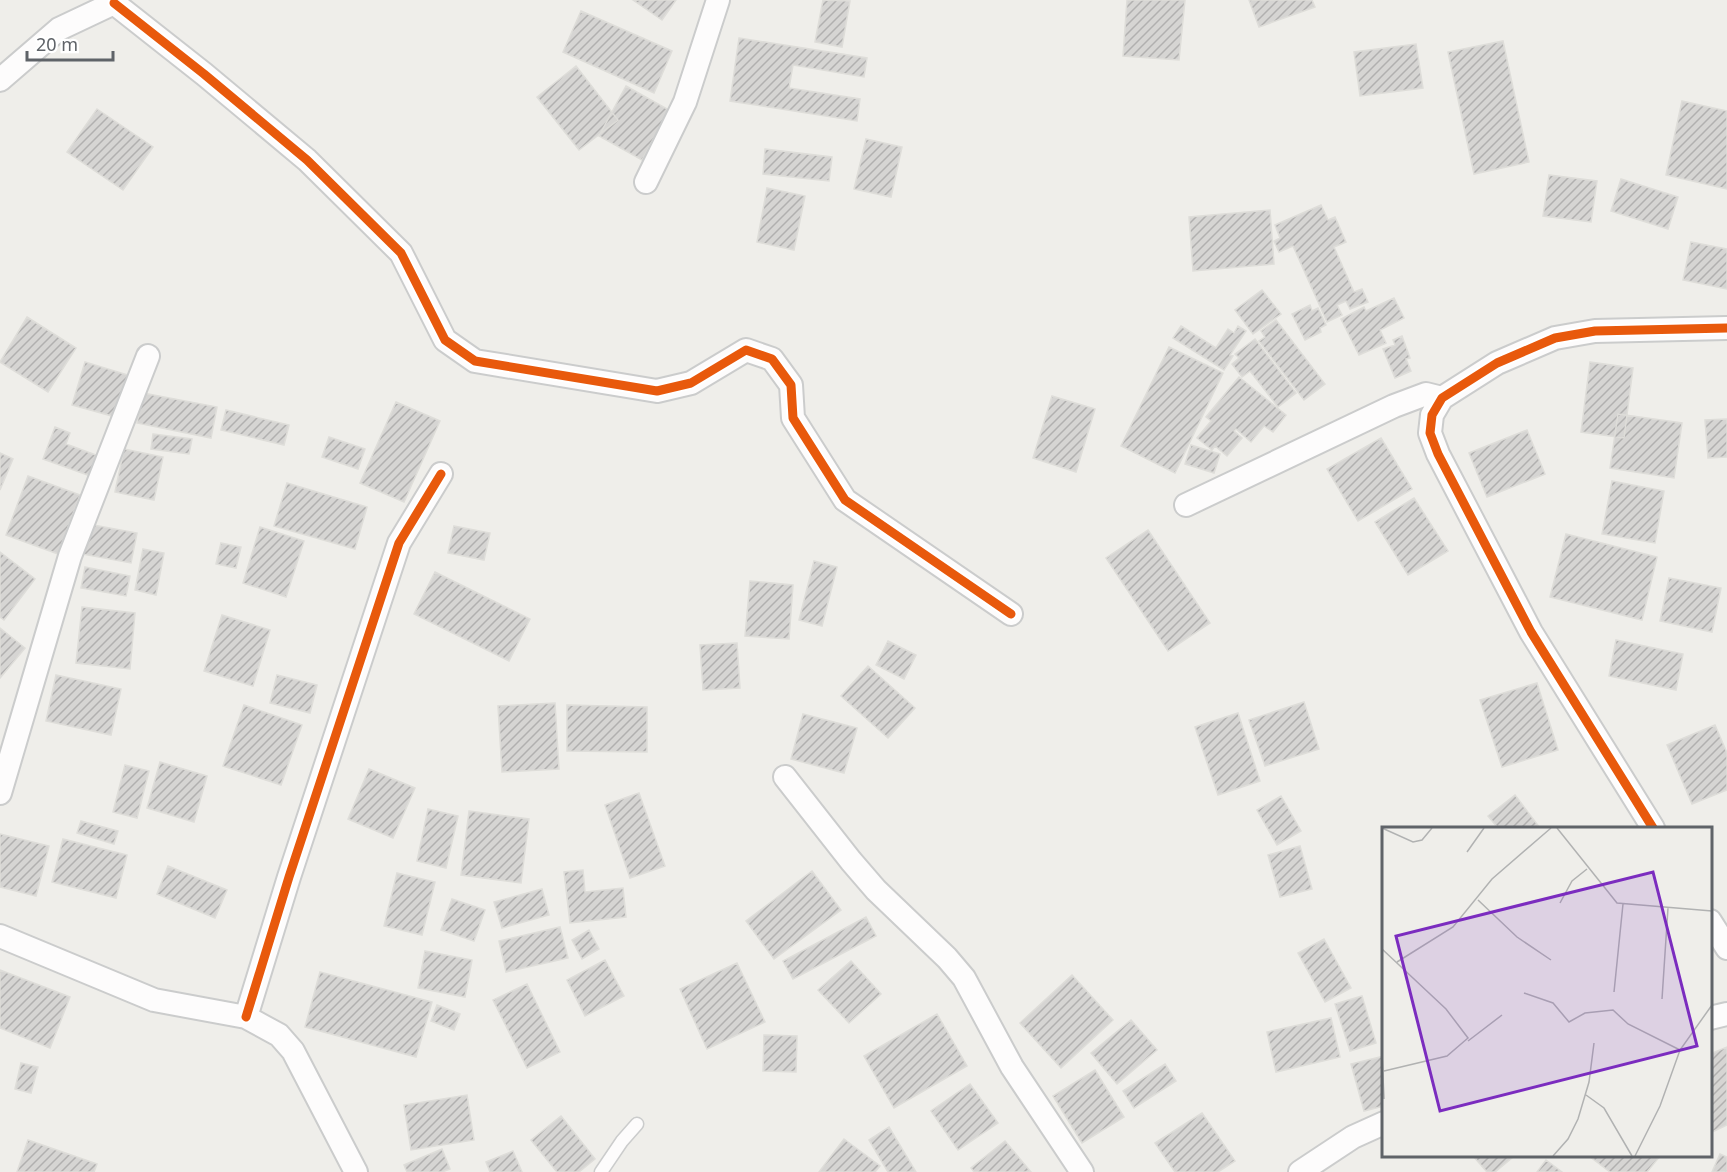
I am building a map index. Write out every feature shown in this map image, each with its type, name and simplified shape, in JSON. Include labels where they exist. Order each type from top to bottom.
[{"type":"street","points":[[646,182],[685,102],[718,0]]},
{"type":"street","points":[[0,80],[59,29],[114,2],[307,160],[401,253],[445,340],[475,361],[657,392],[691,383],[746,350],[772,359],[790,386],[793,418],[845,500],[1011,614]]},
{"type":"street","points":[[1652,827],[1532,632],[1438,454],[1430,433],[1432,415],[1442,398],[1497,363],[1554,338],[1595,331],[1727,328]]},
{"type":"street","points":[[0,793],[70,556],[148,356]]},
{"type":"street","points":[[1186,505],[1394,406],[1426,394],[1442,398]]},
{"type":"street","points":[[246,1017],[289,877],[399,543],[441,474]]},
{"type":"street","points":[[785,777],[876,890],[947,958],[964,978],[1012,1067],[1082,1172]]},
{"type":"street","points":[[1712,924],[1727,948]]},
{"type":"street","points":[[0,936],[154,1000],[246,1017],[279,1035],[293,1051],[356,1172]]},
{"type":"street","points":[[1712,1018],[1727,1014]]},
{"type":"street","points":[[1300,1172],[1353,1137],[1382,1123]]},
{"type":"lane","points":[[601,1172],[637,1124]]},
{"type":"building","points":[[633,0],[676,0],[662,20]]},
{"type":"building","points":[[823,0],[850,1],[842,47],[815,42]]},
{"type":"building","points":[[1127,0],[1185,0],[1179,60],[1123,56]]},
{"type":"building","points":[[1249,0],[1312,0],[1315,7],[1259,27]]},
{"type":"building","points":[[581,11],[672,51],[654,93],[563,52]]},
{"type":"building","points":[[739,38],[867,58],[864,77],[793,65],[789,88],[860,99],[857,121],[730,101]]},
{"type":"building","points":[[1503,41],[1529,162],[1474,174],[1448,52]]},
{"type":"building","points":[[1416,44],[1423,88],[1360,96],[1354,52]]},
{"type":"building","points":[[576,66],[618,120],[579,150],[537,97]]},
{"type":"building","points":[[626,86],[669,110],[642,160],[599,136]]},
{"type":"building","points":[[1682,101],[1727,111],[1727,189],[1666,175]]},
{"type":"building","points":[[97,109],[153,147],[123,190],[67,152]]},
{"type":"building","points":[[866,139],[902,147],[891,197],[854,189]]},
{"type":"building","points":[[765,149],[832,157],[829,181],[763,174]]},
{"type":"building","points":[[1549,175],[1597,181],[1591,222],[1543,216]]},
{"type":"building","points":[[1621,179],[1678,197],[1668,229],[1611,211]]},
{"type":"building","points":[[767,188],[805,196],[794,250],[757,242]]},
{"type":"building","points":[[1321,205],[1328,220],[1335,217],[1346,242],[1334,247],[1354,292],[1362,289],[1368,302],[1350,309],[1346,301],[1337,305],[1342,315],[1327,322],[1293,246],[1279,252],[1274,241],[1280,238],[1275,225]]},
{"type":"building","points":[[1270,210],[1274,264],[1193,271],[1189,217]]},
{"type":"building","points":[[1691,242],[1727,249],[1727,289],[1683,280]]},
{"type":"building","points":[[1262,290],[1281,314],[1253,334],[1235,310]]},
{"type":"building","points":[[1394,298],[1404,318],[1380,330],[1386,343],[1359,355],[1341,319],[1364,307],[1366,311]]},
{"type":"building","points":[[1310,305],[1312,311],[1318,308],[1326,325],[1320,328],[1321,332],[1305,340],[1292,314]]},
{"type":"building","points":[[27,317],[76,348],[48,392],[0,362]]},
{"type":"building","points":[[1276,320],[1325,384],[1304,400],[1259,341],[1265,337],[1261,331]]},
{"type":"building","points":[[1181,326],[1216,348],[1228,329],[1234,333],[1238,326],[1246,331],[1230,355],[1233,356],[1224,370],[1173,338]]},
{"type":"building","points":[[1402,336],[1410,358],[1406,359],[1411,371],[1395,378],[1383,349],[1395,345],[1393,340]]},
{"type":"building","points":[[1255,339],[1296,393],[1278,407],[1250,371],[1242,377],[1232,364],[1239,358],[1235,354]]},
{"type":"building","points":[[1169,347],[1223,373],[1175,473],[1121,446]]},
{"type":"building","points":[[85,362],[131,376],[119,418],[72,405]]},
{"type":"building","points":[[1590,362],[1633,368],[1624,438],[1581,432]]},
{"type":"building","points":[[1239,377],[1286,415],[1273,432],[1264,426],[1251,442],[1236,429],[1234,431],[1242,438],[1227,456],[1215,446],[1212,450],[1197,438],[1211,421],[1206,417]]},
{"type":"building","points":[[143,393],[217,407],[211,438],[137,423]]},
{"type":"building","points":[[1052,396],[1095,409],[1076,472],[1033,458]]},
{"type":"building","points":[[396,402],[440,421],[404,502],[360,483]]},
{"type":"building","points":[[226,410],[289,425],[284,445],[221,430]]},
{"type":"building","points":[[1618,414],[1682,423],[1674,478],[1610,468]]},
{"type":"building","points":[[1727,419],[1727,457],[1708,458],[1705,420]]},
{"type":"building","points":[[55,427],[70,433],[66,444],[104,458],[96,478],[43,459]]},
{"type":"building","points":[[1527,430],[1545,474],[1487,497],[1469,453]]},
{"type":"building","points":[[153,434],[192,439],[189,454],[151,449]]},
{"type":"building","points":[[329,437],[365,449],[358,469],[322,457]]},
{"type":"building","points":[[1381,438],[1412,489],[1358,521],[1327,469]]},
{"type":"building","points":[[1191,445],[1220,454],[1214,473],[1185,464]]},
{"type":"building","points":[[124,449],[163,457],[154,500],[115,492]]},
{"type":"building","points":[[0,453],[13,459],[0,490]]},
{"type":"building","points":[[28,476],[80,495],[58,554],[6,535]]},
{"type":"building","points":[[1612,481],[1664,491],[1655,543],[1602,534]]},
{"type":"building","points":[[287,483],[367,507],[355,549],[274,526]]},
{"type":"building","points":[[1414,498],[1448,551],[1408,575],[1375,522]]},
{"type":"building","points":[[88,524],[137,533],[131,563],[82,554]]},
{"type":"building","points":[[454,526],[490,533],[484,560],[448,553]]},
{"type":"building","points":[[260,527],[304,541],[286,597],[243,583]]},
{"type":"building","points":[[1148,530],[1210,623],[1168,651],[1106,558]]},
{"type":"building","points":[[1566,534],[1657,557],[1642,620],[1550,597]]},
{"type":"building","points":[[221,543],[241,547],[236,568],[216,564]]},
{"type":"building","points":[[143,549],[164,553],[156,595],[135,590]]},
{"type":"building","points":[[0,552],[35,579],[4,620],[0,617]]},
{"type":"building","points":[[814,561],[837,567],[822,626],[799,620]]},
{"type":"building","points":[[85,567],[130,576],[126,596],[81,588]]},
{"type":"building","points":[[435,572],[530,619],[509,661],[414,614]]},
{"type":"building","points":[[1669,578],[1721,588],[1712,632],[1660,621]]},
{"type":"building","points":[[750,581],[793,585],[789,639],[745,636]]},
{"type":"building","points":[[82,607],[135,613],[130,669],[76,663]]},
{"type":"building","points":[[222,615],[270,630],[253,686],[204,671]]},
{"type":"building","points":[[0,628],[25,648],[0,678]]},
{"type":"building","points":[[1616,640],[1683,654],[1676,690],[1609,676]]},
{"type":"building","points":[[888,641],[916,655],[904,679],[876,665]]},
{"type":"building","points":[[737,643],[740,688],[703,690],[700,645]]},
{"type":"building","points":[[868,666],[915,708],[888,738],[841,696]]},
{"type":"building","points":[[56,675],[121,689],[111,735],[46,721]]},
{"type":"building","points":[[277,675],[317,685],[310,713],[270,703]]},
{"type":"building","points":[[1537,683],[1558,750],[1502,767],[1480,700]]},
{"type":"building","points":[[1304,702],[1319,749],[1265,766],[1249,720]]},
{"type":"building","points":[[555,703],[559,769],[502,772],[498,706]]},
{"type":"building","points":[[244,705],[302,725],[281,785],[223,766]]},
{"type":"building","points":[[567,705],[647,707],[647,752],[567,751]]},
{"type":"building","points":[[1238,713],[1260,781],[1218,795],[1195,727]]},
{"type":"building","points":[[803,714],[857,728],[844,773],[791,759]]},
{"type":"building","points":[[1715,725],[1727,753],[1727,790],[1692,804],[1667,745]]},
{"type":"building","points":[[160,762],[207,776],[194,822],[147,808]]},
{"type":"building","points":[[125,765],[149,771],[137,818],[113,812]]},
{"type":"building","points":[[369,769],[415,788],[393,838],[348,819]]},
{"type":"building","points":[[639,793],[665,866],[630,878],[605,805]]},
{"type":"building","points":[[1515,795],[1539,827],[1497,827],[1488,816]]},
{"type":"building","points":[[1281,796],[1301,831],[1277,845],[1257,810]]},
{"type":"building","points":[[428,809],[458,816],[446,868],[417,861]]},
{"type":"building","points":[[469,811],[529,819],[521,883],[461,875]]},
{"type":"building","points":[[81,821],[118,831],[114,844],[77,833]]},
{"type":"building","points":[[0,834],[49,846],[36,896],[0,887]]},
{"type":"building","points":[[63,839],[127,855],[116,898],[52,882]]},
{"type":"building","points":[[1300,846],[1312,889],[1280,897],[1268,855]]},
{"type":"building","points":[[168,866],[227,890],[215,918],[157,894]]},
{"type":"building","points":[[583,870],[585,892],[623,888],[626,917],[570,923],[564,872]]},
{"type":"building","points":[[812,871],[841,910],[774,959],[746,921]]},
{"type":"building","points":[[397,873],[435,882],[422,935],[384,926]]},
{"type":"building","points":[[542,889],[549,915],[502,928],[494,902]]},
{"type":"building","points":[[452,899],[485,910],[474,941],[441,930]]},
{"type":"building","points":[[866,917],[876,936],[793,979],[783,961]]},
{"type":"building","points":[[560,927],[568,958],[506,972],[499,941]]},
{"type":"building","points":[[589,930],[599,949],[582,959],[572,940]]},
{"type":"building","points":[[1324,939],[1351,988],[1325,1002],[1298,953]]},
{"type":"building","points":[[425,951],[472,960],[465,997],[418,988]]},
{"type":"building","points":[[605,960],[624,996],[585,1016],[567,980]]},
{"type":"building","points":[[851,961],[881,994],[849,1023],[818,990]]},
{"type":"building","points":[[737,963],[765,1022],[707,1049],[680,989]]},
{"type":"building","points":[[0,970],[70,997],[50,1048],[0,1028]]},
{"type":"building","points":[[320,972],[432,1002],[416,1057],[305,1027]]},
{"type":"building","points":[[1072,975],[1113,1020],[1061,1068],[1020,1023]]},
{"type":"building","points":[[527,984],[560,1052],[527,1068],[493,1000]]},
{"type":"building","points":[[1362,996],[1376,1043],[1350,1051],[1335,1004]]},
{"type":"building","points":[[437,1005],[460,1014],[454,1030],[431,1021]]},
{"type":"building","points":[[937,1014],[967,1066],[894,1108],[864,1056]]},
{"type":"building","points":[[1331,1018],[1340,1057],[1276,1072],[1267,1032]]},
{"type":"building","points":[[1131,1020],[1157,1050],[1117,1084],[1091,1053]]},
{"type":"building","points":[[764,1035],[797,1036],[796,1072],[763,1071]]},
{"type":"building","points":[[1727,1047],[1727,1125],[1712,1132],[1712,1053]]},
{"type":"building","points":[[1382,1056],[1382,1106],[1364,1111],[1351,1064]]},
{"type":"building","points":[[21,1063],[38,1067],[31,1093],[15,1089]]},
{"type":"building","points":[[1165,1064],[1176,1081],[1134,1108],[1123,1091]]},
{"type":"building","points":[[1095,1070],[1124,1117],[1082,1143],[1053,1096]]},
{"type":"building","points":[[970,1084],[998,1123],[958,1150],[931,1111]]},
{"type":"building","points":[[467,1095],[474,1140],[411,1150],[404,1105]]},
{"type":"building","points":[[1202,1113],[1235,1161],[1218,1172],[1175,1172],[1155,1143]]},
{"type":"building","points":[[561,1116],[595,1159],[579,1172],[557,1172],[531,1140]]},
{"type":"building","points":[[889,1127],[916,1172],[888,1172],[869,1140]]},
{"type":"building","points":[[844,1139],[880,1166],[875,1172],[819,1172]]},
{"type":"building","points":[[28,1140],[97,1164],[94,1172],[17,1172]]},
{"type":"building","points":[[1005,1141],[1031,1172],[974,1172],[971,1168]]},
{"type":"building","points":[[442,1149],[450,1169],[442,1172],[407,1172],[404,1165]]},
{"type":"building","points":[[513,1151],[522,1172],[490,1172],[486,1162]]},
{"type":"building","points":[[1720,1154],[1727,1157],[1727,1172],[1712,1172]]},
{"type":"building","points":[[1474,1157],[1512,1158],[1495,1172],[1487,1172]]},
{"type":"building","points":[[1590,1157],[1659,1157],[1647,1172],[1610,1172]]},
{"type":"building","points":[[1546,1160],[1562,1172],[1537,1172]]},
{"type":"cycle path","points":[[114,3],[307,160],[401,253],[445,340],[475,361],[657,391],[691,383],[746,350],[772,359],[791,385],[793,418],[845,500],[1011,614]]},
{"type":"cycle path","points":[[1652,827],[1531,632],[1438,454],[1430,433],[1432,415],[1442,398],[1497,363],[1555,338],[1595,331],[1727,328]]},
{"type":"cycle path","points":[[246,1017],[289,877],[399,543],[441,474]]}]
